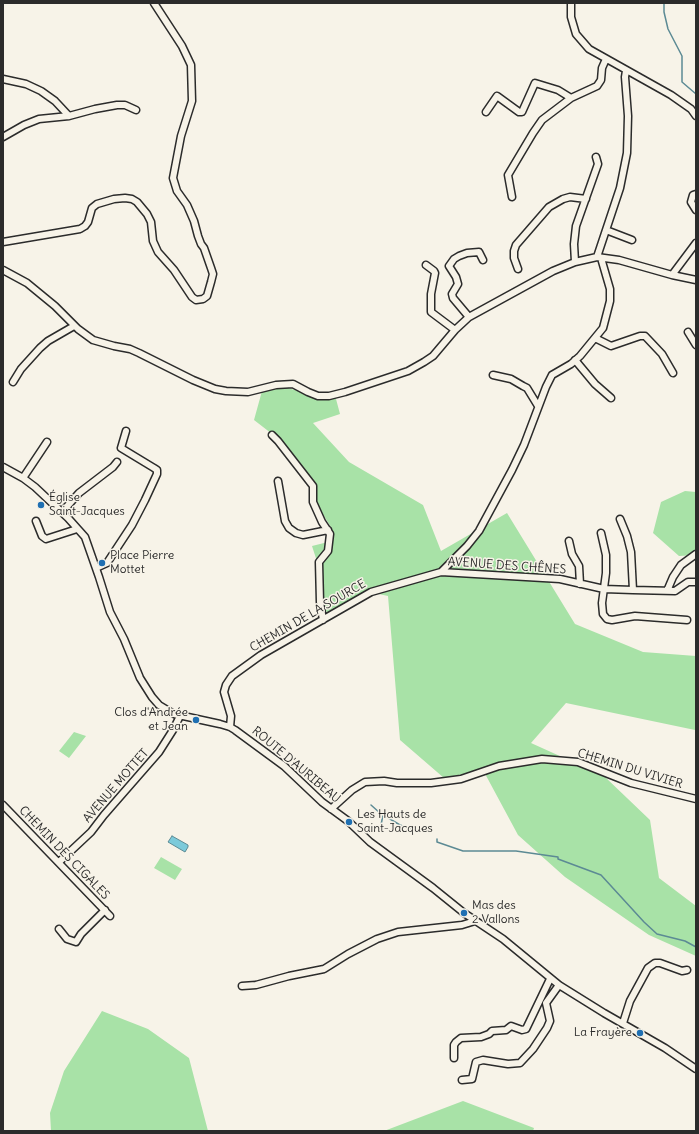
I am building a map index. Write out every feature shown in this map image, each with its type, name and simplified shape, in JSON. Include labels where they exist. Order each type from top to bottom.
[{"type":"street","points":[[3,242],[80,229],[88,222],[92,208],[96,204],[114,198],[125,198],[138,202],[147,214],[151,222],[153,241],[158,252],[174,270],[192,297],[196,300],[203,299],[207,296],[212,282],[211,268],[198,236],[194,220],[187,205],[177,191],[173,178],[181,136],[192,101],[191,65],[182,46],[154,3]]},
{"type":"street","points":[[571,3],[571,17],[576,34],[589,49],[681,102],[691,109],[696,116]]},
{"type":"street","points":[[512,197],[508,175],[542,120],[571,98],[597,86],[601,80],[602,68],[606,59]]},
{"type":"street","points":[[599,258],[606,230],[620,188],[627,153],[628,116],[625,77],[626,71]]},
{"type":"street","points":[[3,78],[26,84],[41,91],[55,101],[69,116]]},
{"type":"street","points":[[486,112],[497,96],[518,112],[522,112],[535,83],[558,90],[571,98]]},
{"type":"street","points":[[3,129],[5,136],[24,125],[39,119],[69,116],[116,105],[124,105],[136,110]]},
{"type":"street","points":[[575,262],[574,244],[576,226],[598,164],[596,157]]},
{"type":"street","points":[[696,194],[693,195],[691,202],[696,210]]},
{"type":"street","points":[[518,269],[514,258],[516,245],[549,207],[563,199],[570,197],[586,199]]},
{"type":"street","points":[[606,230],[632,240]]},
{"type":"street","points":[[672,275],[696,243]]},
{"type":"street","points":[[469,317],[453,298],[452,294],[458,284],[456,277],[449,266],[454,259],[467,253],[479,252],[483,260]]},
{"type":"street","points":[[3,270],[27,283],[55,306],[74,326],[93,340],[102,344],[135,351],[215,389],[248,392],[276,385],[293,384],[318,396],[329,396],[345,392],[408,371],[433,356],[455,330],[469,317],[553,270],[575,262],[599,258],[619,260],[696,280]]},
{"type":"street","name":"CHEMIN DE LA SOURCE","points":[[230,727],[231,716],[224,692],[226,685],[232,676],[261,655],[371,592],[441,572],[467,546],[479,531],[524,445],[538,406],[552,375],[575,360],[603,328],[610,301],[610,289],[599,258]]},
{"type":"street","points":[[426,266],[434,270],[435,273],[431,294],[431,312],[455,330]]},
{"type":"street","points":[[13,382],[21,369],[40,348],[74,326]]},
{"type":"street","points":[[688,332],[696,345]]},
{"type":"street","points":[[594,338],[612,346],[640,336],[645,336],[662,354],[673,373]]},
{"type":"street","points":[[575,360],[594,384],[611,398]]},
{"type":"street","points":[[493,376],[511,379],[523,386],[531,393],[538,406]]},
{"type":"street","points":[[96,568],[107,563],[132,525],[157,474],[157,470],[121,448],[126,431]]},
{"type":"street","points":[[272,435],[313,486],[313,502],[322,522],[330,534],[328,552],[319,562],[320,602],[323,620]]},
{"type":"street","points":[[23,478],[47,442]]},
{"type":"street","points":[[62,512],[79,493],[113,467],[117,462]]},
{"type":"street","name":"ROUTE D'AURIBEAU","points":[[3,467],[23,478],[36,488],[62,512],[85,537],[110,612],[124,639],[140,678],[159,705],[168,712],[180,716],[230,727],[284,766],[322,802],[348,821],[370,842],[433,888],[454,906],[503,939],[550,979],[604,1013],[665,1048],[696,1069]]},
{"type":"street","points":[[278,481],[285,521],[289,528],[296,533],[303,535],[328,530]]},
{"type":"street","points":[[620,519],[627,536],[631,552],[633,590]]},
{"type":"street","points":[[36,521],[42,536],[46,539],[77,529]]},
{"type":"street","points":[[601,533],[606,555],[606,574],[602,603],[603,614],[607,619],[612,620],[635,616],[687,620]]},
{"type":"street","points":[[569,541],[572,554],[579,566],[580,584]]},
{"type":"street","points":[[696,554],[681,566],[673,577],[667,591],[675,591],[688,582],[696,582]]},
{"type":"street","name":"AVENUE DES CHÊNES","points":[[441,572],[560,579],[604,589],[667,591]]},
{"type":"street","name":"AVENUE MOTTET","points":[[59,862],[91,832],[159,752],[180,716]]},
{"type":"street","name":"CHEMIN DU VIVIER","points":[[331,809],[352,790],[364,782],[384,781],[397,783],[431,783],[461,779],[510,764],[542,759],[578,762],[631,783],[696,799]]},
{"type":"street","name":"CHEMIN DES CIGALES","points":[[3,805],[110,916]]},
{"type":"street","points":[[59,929],[67,939],[76,942],[81,934],[105,910]]},
{"type":"street","points":[[242,986],[256,985],[289,976],[324,969],[348,954],[377,939],[398,932],[462,925],[475,921]]},
{"type":"street","points":[[623,1023],[630,1001],[648,968],[655,963],[682,971],[687,970]]},
{"type":"street","points":[[454,1058],[454,1046],[461,1038],[482,1037],[492,1031],[506,1030],[511,1026],[522,1030],[526,1029],[550,979]]},
{"type":"street","points":[[462,1080],[472,1079],[476,1062],[483,1060],[508,1064],[520,1063],[533,1049],[547,1028],[550,1021],[546,1003],[559,985]]},
{"type":"green space","points":[[281,386],[319,397],[336,399],[340,414],[313,423],[349,462],[423,505],[441,551],[507,513],[575,624],[643,652],[696,656],[695,730],[566,703],[531,743],[604,776],[650,820],[659,878],[696,906],[696,956],[649,935],[565,877],[518,835],[483,770],[444,778],[400,740],[388,596],[374,593],[327,614],[323,601],[323,580],[312,546],[332,541],[332,529],[316,503],[317,485],[276,437],[254,420],[262,391]]},
{"type":"green space","points":[[685,491],[696,492],[696,555],[679,556],[653,533],[661,502]]},
{"type":"green space","points":[[74,732],[86,736],[69,758],[59,751]]},
{"type":"green space","points":[[161,857],[182,869],[175,880],[154,868]]},
{"type":"green space","points":[[102,1011],[148,1029],[189,1058],[208,1131],[51,1131],[50,1113],[64,1071]]},
{"type":"green space","points":[[463,1101],[534,1128],[533,1131],[384,1131]]},
{"type":"water","points":[[172,836],[188,845],[185,852],[168,842]]},
{"type":"waterway","points":[[664,3],[664,12],[668,29],[682,56],[682,82],[696,94]]},
{"type":"waterway","points":[[371,805],[380,813],[400,825],[416,831]]},
{"type":"waterway","points":[[381,825],[383,815]]},
{"type":"waterway","points":[[437,839],[437,842],[463,851],[516,851],[558,857],[558,859],[601,875],[657,934],[685,941],[696,947]]},
{"type":"place","name":"Église Saint-Jacques","points":[[41,505]]},
{"type":"place","name":"Place Pierre Mottet","points":[[102,563]]},
{"type":"place","name":"Clos d'Andrée et Jean","points":[[196,720]]},
{"type":"place","name":"Les Hauts de Saint-Jacques","points":[[349,822]]},
{"type":"place","name":"Mas des 2 Vallons","points":[[464,913]]},
{"type":"place","name":"La Frayère","points":[[640,1033]]}]
